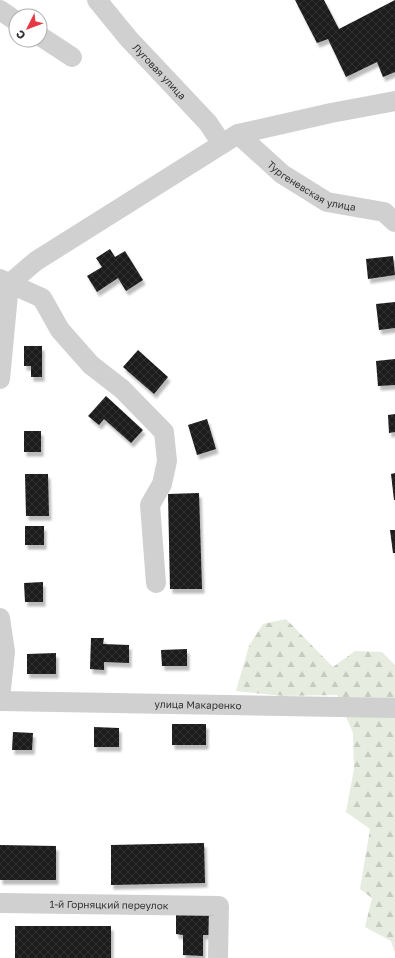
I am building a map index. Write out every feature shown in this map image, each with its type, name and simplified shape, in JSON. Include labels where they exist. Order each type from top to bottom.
[{"type":"street","name":"Луговая улица","points":[[97,0],[128,38],[208,123],[230,139]]},
{"type":"street","points":[[48,41],[72,57]]},
{"type":"street","points":[[5,282],[230,139],[331,112],[395,101]]},
{"type":"street","name":"Тургеневская улица","points":[[230,139],[327,202],[384,212],[395,222]]},
{"type":"street","points":[[0,378],[5,282]]},
{"type":"street","points":[[5,282],[42,298],[60,330],[91,365],[122,389],[164,432],[167,461],[162,484],[150,505],[156,583]]},
{"type":"street","points":[[0,618],[5,652],[0,698]]},
{"type":"street","name":"улица Макаренко","points":[[0,701],[395,708]]},
{"type":"street","name":"1-й Горняцкий переулок","points":[[0,903],[219,906],[218,958]]},
{"type":"green space","points":[[286,619],[333,667],[355,651],[382,652],[395,665],[395,953],[391,941],[365,927],[372,898],[360,889],[370,829],[346,812],[354,769],[353,733],[337,695],[284,696],[236,691],[249,646],[263,624]]},
{"type":"building","points":[[295,0],[324,0],[339,29],[395,0],[395,72],[383,77],[377,62],[346,77],[328,39],[317,43]]},
{"type":"building","points":[[110,249],[115,257],[125,251],[143,280],[126,291],[118,278],[97,292],[87,276],[102,267],[96,258]]},
{"type":"building","points":[[393,256],[395,275],[368,279],[366,259]]},
{"type":"building","points":[[395,302],[395,328],[379,330],[376,304]]},
{"type":"building","points":[[24,346],[42,346],[42,377],[31,377],[31,366],[24,366]]},
{"type":"building","points":[[138,350],[168,377],[154,394],[123,367]]},
{"type":"building","points":[[395,359],[395,385],[378,386],[376,361]]},
{"type":"building","points":[[106,396],[143,430],[131,443],[104,419],[99,425],[88,416]]},
{"type":"building","points":[[395,414],[395,432],[389,433],[388,415]]},
{"type":"building","points":[[207,419],[216,449],[197,455],[188,425]]},
{"type":"building","points":[[24,431],[41,431],[41,452],[24,452]]},
{"type":"building","points":[[395,473],[395,500],[394,500],[391,474]]},
{"type":"building","points":[[25,474],[48,474],[49,516],[26,516]]},
{"type":"building","points":[[199,493],[202,589],[170,589],[168,494]]},
{"type":"building","points":[[25,526],[44,526],[44,545],[25,545]]},
{"type":"building","points":[[390,530],[395,530],[395,553],[393,553]]},
{"type":"building","points":[[43,582],[43,602],[25,602],[24,583]]},
{"type":"building","points":[[91,638],[104,638],[103,644],[129,645],[129,663],[104,662],[104,670],[90,669]]},
{"type":"building","points":[[187,649],[187,666],[162,666],[161,650]]},
{"type":"building","points":[[56,653],[56,674],[27,674],[27,654]]},
{"type":"building","points":[[172,724],[206,724],[206,745],[172,745]]},
{"type":"building","points":[[94,727],[119,728],[119,747],[94,747]]},
{"type":"building","points":[[13,732],[33,733],[32,750],[12,750]]},
{"type":"building","points":[[204,843],[205,883],[111,885],[111,845]]},
{"type":"building","points":[[0,845],[56,846],[56,880],[0,880]]},
{"type":"building","points":[[176,913],[214,914],[213,935],[203,935],[203,956],[183,955],[183,935],[176,934]]},
{"type":"building","points":[[15,926],[111,926],[111,958],[15,958]]}]
